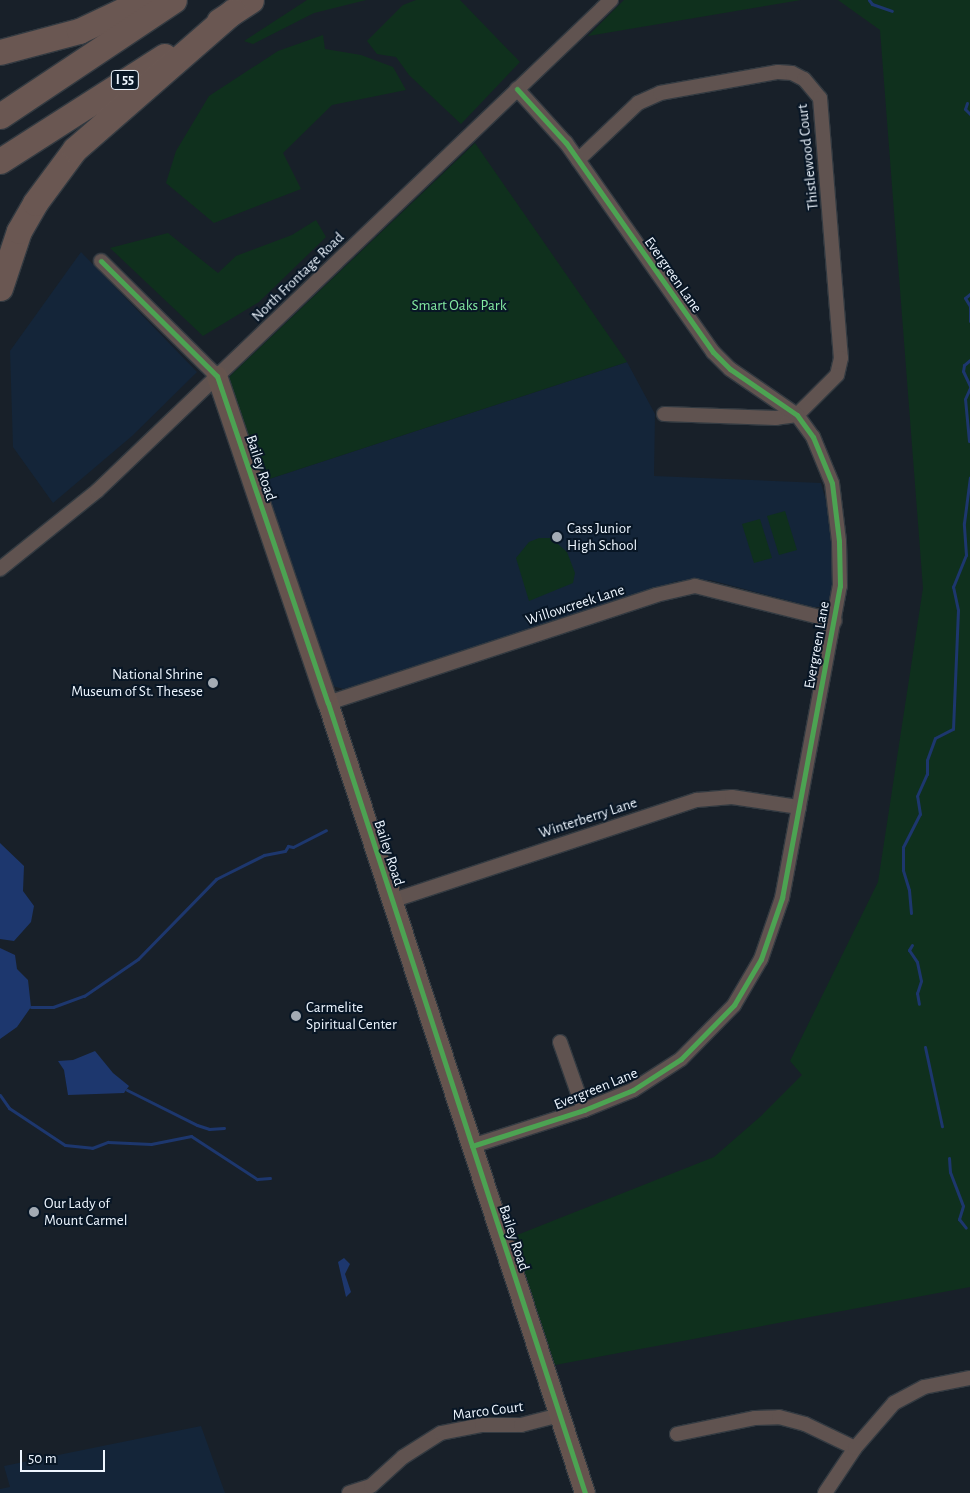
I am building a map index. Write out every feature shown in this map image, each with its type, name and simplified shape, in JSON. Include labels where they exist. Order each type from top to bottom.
[{"type":"highway","points":[[0,52],[79,31],[145,0]]},
{"type":"highway","name":"I 55","points":[[0,116],[174,0]]},
{"type":"highway","points":[[0,288],[19,231],[34,203],[75,149],[242,6]]},
{"type":"highway","name":"I 55","points":[[0,161],[242,6]]},
{"type":"street","name":"North Frontage Road","points":[[0,568],[97,491],[611,0]]},
{"type":"street","name":"Thistlewood Court","points":[[578,160],[638,103],[660,93],[778,72],[792,73],[813,87],[823,111],[841,358],[837,375],[797,415]]},
{"type":"street","name":"Evergreen Lane","points":[[472,1146],[584,1110],[632,1090],[668,1069],[697,1046],[734,1005],[761,959],[775,925],[835,621],[840,570],[832,483],[813,437],[797,415],[730,369],[713,352],[555,128],[517,89]]},
{"type":"street","name":"Bailey Road","points":[[101,261],[217,376],[328,703],[585,1493]]},
{"type":"street","points":[[664,414],[776,418],[797,415]]},
{"type":"street","name":"Willowcreek Lane","points":[[328,703],[656,595],[696,586],[835,621]]},
{"type":"street","name":"Winterberry Lane","points":[[391,900],[697,800],[732,796],[799,807]]},
{"type":"street","points":[[560,1042],[584,1110]]},
{"type":"street","points":[[825,1493],[855,1448],[883,1413],[902,1398],[924,1387],[970,1378]]},
{"type":"street","name":"Marco Court","points":[[349,1493],[371,1486],[403,1458],[441,1433],[482,1425],[521,1425],[560,1414]]},
{"type":"street","points":[[677,1434],[755,1418],[779,1417],[805,1424],[855,1448]]},
{"type":"shaded area","points":[[81,252],[197,372],[132,436],[53,503],[13,447],[10,351]]},
{"type":"shaded area","name":"Cass Junior High School","points":[[627,362],[655,414],[654,476],[821,483],[833,526],[834,574],[831,599],[826,607],[813,607],[710,580],[677,581],[344,689],[332,686],[263,481]]},
{"type":"shaded area","points":[[201,1426],[225,1493],[0,1493],[0,1489],[10,1487],[4,1466]]},
{"type":"green space","points":[[307,0],[366,0],[314,13],[253,44],[244,41]]},
{"type":"green space","points":[[416,0],[460,0],[520,62],[461,124],[409,75],[396,57],[377,54],[367,41],[403,5]]},
{"type":"green space","points":[[624,0],[801,0],[588,36]]},
{"type":"green space","points":[[838,0],[970,0],[970,1287],[555,1365],[512,1237],[714,1157],[761,1116],[802,1075],[790,1061],[878,882],[923,588],[880,30]]},
{"type":"green space","points":[[323,35],[325,49],[361,55],[393,67],[406,90],[332,105],[283,153],[301,189],[214,223],[166,183],[176,151],[209,96],[278,51]]},
{"type":"green space","name":"Smart Oaks Park","points":[[475,143],[627,362],[263,481],[228,378]]},
{"type":"green space","points":[[316,220],[326,237],[259,302],[203,336],[110,248],[168,233],[218,273],[236,256],[292,235]]},
{"type":"green space","points":[[785,511],[797,550],[779,555],[767,516]]},
{"type":"green space","points":[[760,519],[772,558],[754,563],[742,524]]},
{"type":"green space","points":[[539,538],[551,538],[567,552],[575,573],[573,583],[529,601],[516,558],[529,542]]},
{"type":"water","points":[[0,843],[24,866],[23,891],[34,906],[31,922],[14,941],[0,939]]},
{"type":"water","points":[[0,948],[15,955],[17,969],[28,980],[31,1007],[17,1027],[0,1039]]},
{"type":"water","points":[[95,1051],[113,1073],[129,1086],[124,1093],[68,1095],[64,1070],[58,1061],[73,1060]]},
{"type":"water","points":[[344,1258],[350,1264],[345,1274],[351,1292],[346,1297],[338,1262]]},
{"type":"waterway","points":[[869,0],[872,4],[892,11]]},
{"type":"waterway","points":[[967,103],[965,109],[970,114]]},
{"type":"waterway","points":[[970,294],[965,298],[970,306],[970,321]]},
{"type":"waterway","points":[[970,360],[964,365],[963,371],[970,386]]},
{"type":"waterway","points":[[969,441],[965,399],[970,388]]},
{"type":"waterway","points":[[911,913],[909,890],[903,870],[903,847],[920,814],[917,796],[927,774],[927,760],[935,738],[953,729],[958,610],[953,587],[966,555],[964,523],[970,477]]},
{"type":"waterway","points":[[31,1007],[53,1007],[84,996],[138,959],[216,879],[264,855],[285,851],[288,846],[293,847],[326,830]]},
{"type":"waterway","points":[[912,945],[909,950],[917,962],[921,981],[917,993],[919,1004]]},
{"type":"waterway","points":[[925,1047],[942,1126]]},
{"type":"waterway","points":[[127,1090],[197,1125],[209,1129],[224,1128]]},
{"type":"waterway","points":[[0,1095],[9,1108],[65,1145],[92,1148],[108,1142],[151,1144],[191,1136],[257,1179],[270,1178]]},
{"type":"waterway","points":[[949,1158],[950,1172],[963,1206],[959,1219],[966,1228]]},
{"type":"cycle path","points":[[472,1146],[584,1110],[633,1090],[681,1059],[734,1005],[761,959],[782,898],[840,586],[839,541],[832,483],[813,437],[797,415],[730,369],[713,352],[566,143],[517,89]]},
{"type":"cycle path","points":[[101,261],[217,376],[328,703],[585,1493]]},
{"type":"place","name":"Cass Junior High School","points":[[557,537]]},
{"type":"place","name":"National Shrine Museum of St. Thesese","points":[[213,683]]},
{"type":"place","name":"Carmelite Spiritual Center","points":[[296,1016]]},
{"type":"place","name":"Our Lady of Mount Carmel","points":[[34,1212]]}]
